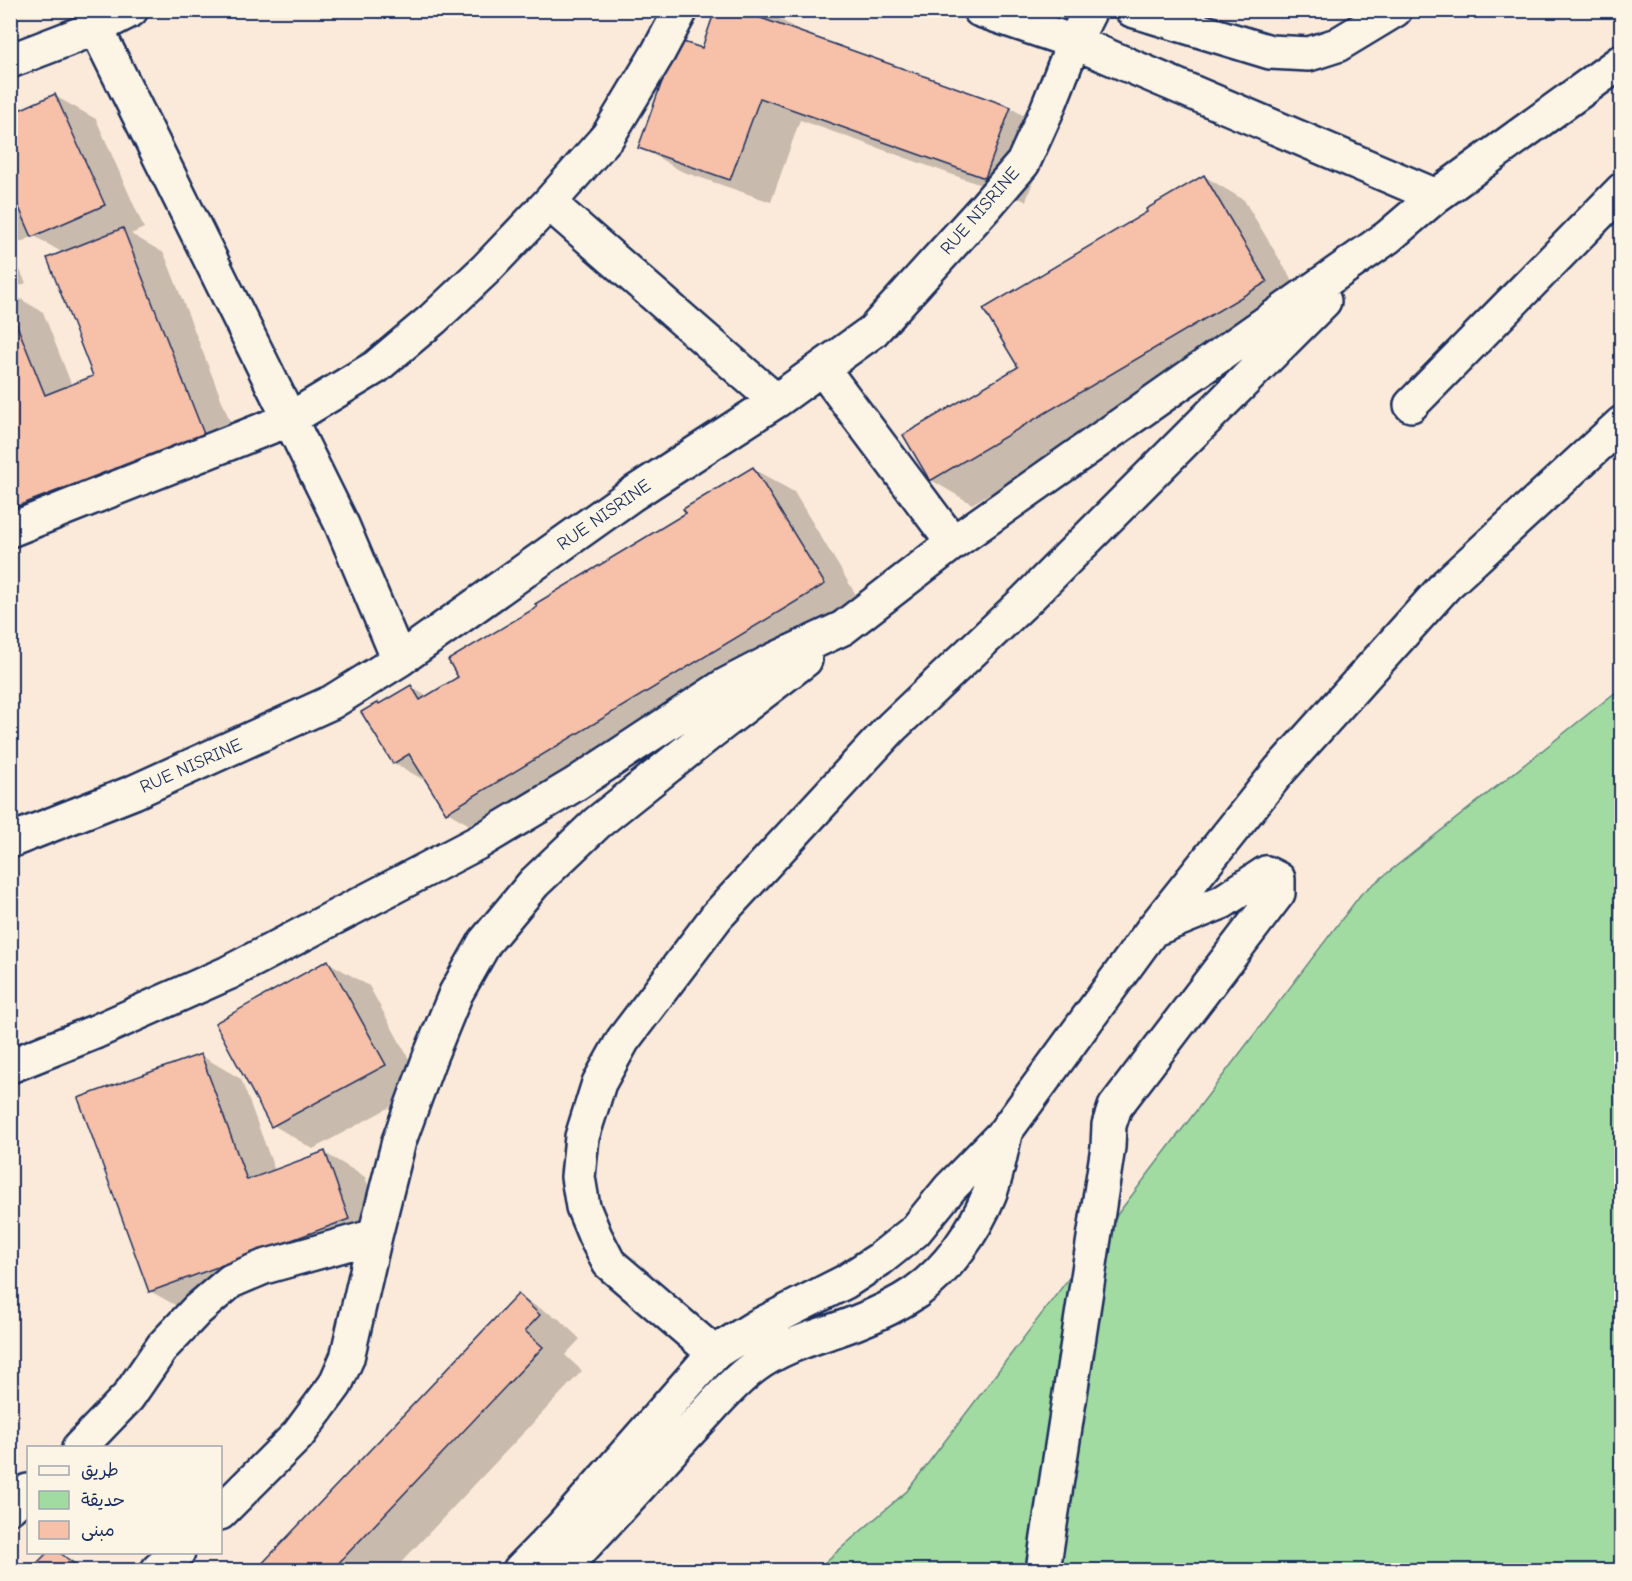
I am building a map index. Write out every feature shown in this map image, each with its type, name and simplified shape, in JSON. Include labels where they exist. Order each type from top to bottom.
[{"type":"street","points":[[10,61],[96,28],[131,10]]},
{"type":"street","points":[[10,530],[290,419],[376,367],[433,319],[486,269],[549,203],[608,136],[681,10]]},
{"type":"street","points":[[980,10],[1074,42],[1436,196]]},
{"type":"street","name":"RUE NISRINE","points":[[10,842],[134,792],[332,702],[399,660],[631,495],[776,400],[873,331],[1023,162],[1090,10]]},
{"type":"street","points":[[1132,10],[1270,52],[1309,54],[1337,45],[1395,10]]},
{"type":"street","points":[[96,28],[342,525],[399,660]]},
{"type":"street","points":[[714,1353],[609,1263],[584,1207],[578,1177],[582,1137],[599,1083],[623,1040],[717,916],[892,728],[1026,600],[1388,237],[1436,196],[1622,61]]},
{"type":"street","points":[[1411,405],[1622,190]]},
{"type":"street","points":[[549,203],[776,400]]},
{"type":"street","points":[[222,1511],[298,1435],[335,1385],[347,1358],[399,1141],[419,1086],[456,993],[485,942],[534,883],[597,822],[953,543],[1388,237]]},
{"type":"street","points":[[822,368],[953,543]]},
{"type":"street","points":[[520,1570],[561,1528],[714,1353],[756,1327],[845,1282],[880,1260],[915,1231],[950,1188],[1005,1132],[1153,929],[1279,771],[1446,585],[1622,423]]},
{"type":"street","points":[[10,1066],[95,1032],[228,973],[477,843],[574,785],[724,686],[843,628]]},
{"type":"street","points":[[1043,1570],[1108,1147],[1109,1125],[1115,1107],[1278,893],[1278,879],[1266,873],[1221,902],[1153,929]]},
{"type":"street","points":[[561,1570],[598,1533],[688,1432],[753,1367],[771,1354],[888,1309],[916,1292],[943,1267],[969,1234],[989,1194],[1005,1132]]},
{"type":"street","points":[[81,1446],[128,1397],[163,1346],[197,1310],[231,1281],[264,1267],[375,1236]]},
{"type":"street","points":[[10,1507],[27,1492]]},
{"type":"street","points":[[158,1570],[176,1554]]},
{"type":"green space","points":[[1621,688],[1621,1570],[816,1570],[907,1491],[1361,894]]},
{"type":"building","points":[[715,10],[761,10],[758,17],[1011,107],[985,178],[760,98],[730,180],[638,148],[677,40],[702,48]]},
{"type":"building","points":[[55,94],[105,205],[32,237],[17,203],[10,206],[10,114]]},
{"type":"building","points":[[1204,175],[1267,282],[930,481],[903,435],[1018,367],[983,309],[1147,212],[1146,209]]},
{"type":"building","points":[[123,228],[204,434],[10,509],[10,308],[45,395],[93,376],[47,258]]},
{"type":"building","points":[[753,467],[825,584],[446,813],[409,754],[393,764],[361,712],[411,685],[420,700],[458,677],[448,660],[537,607],[535,604],[686,513],[683,509]]},
{"type":"building","points":[[328,960],[386,1065],[271,1127],[215,1023]]},
{"type":"building","points":[[201,1054],[247,1180],[325,1151],[349,1219],[149,1292],[78,1098]]},
{"type":"building","points":[[518,1294],[540,1315],[525,1331],[543,1347],[332,1570],[256,1570]]},
{"type":"building","points":[[46,1554],[62,1554],[82,1570],[30,1570]]}]
